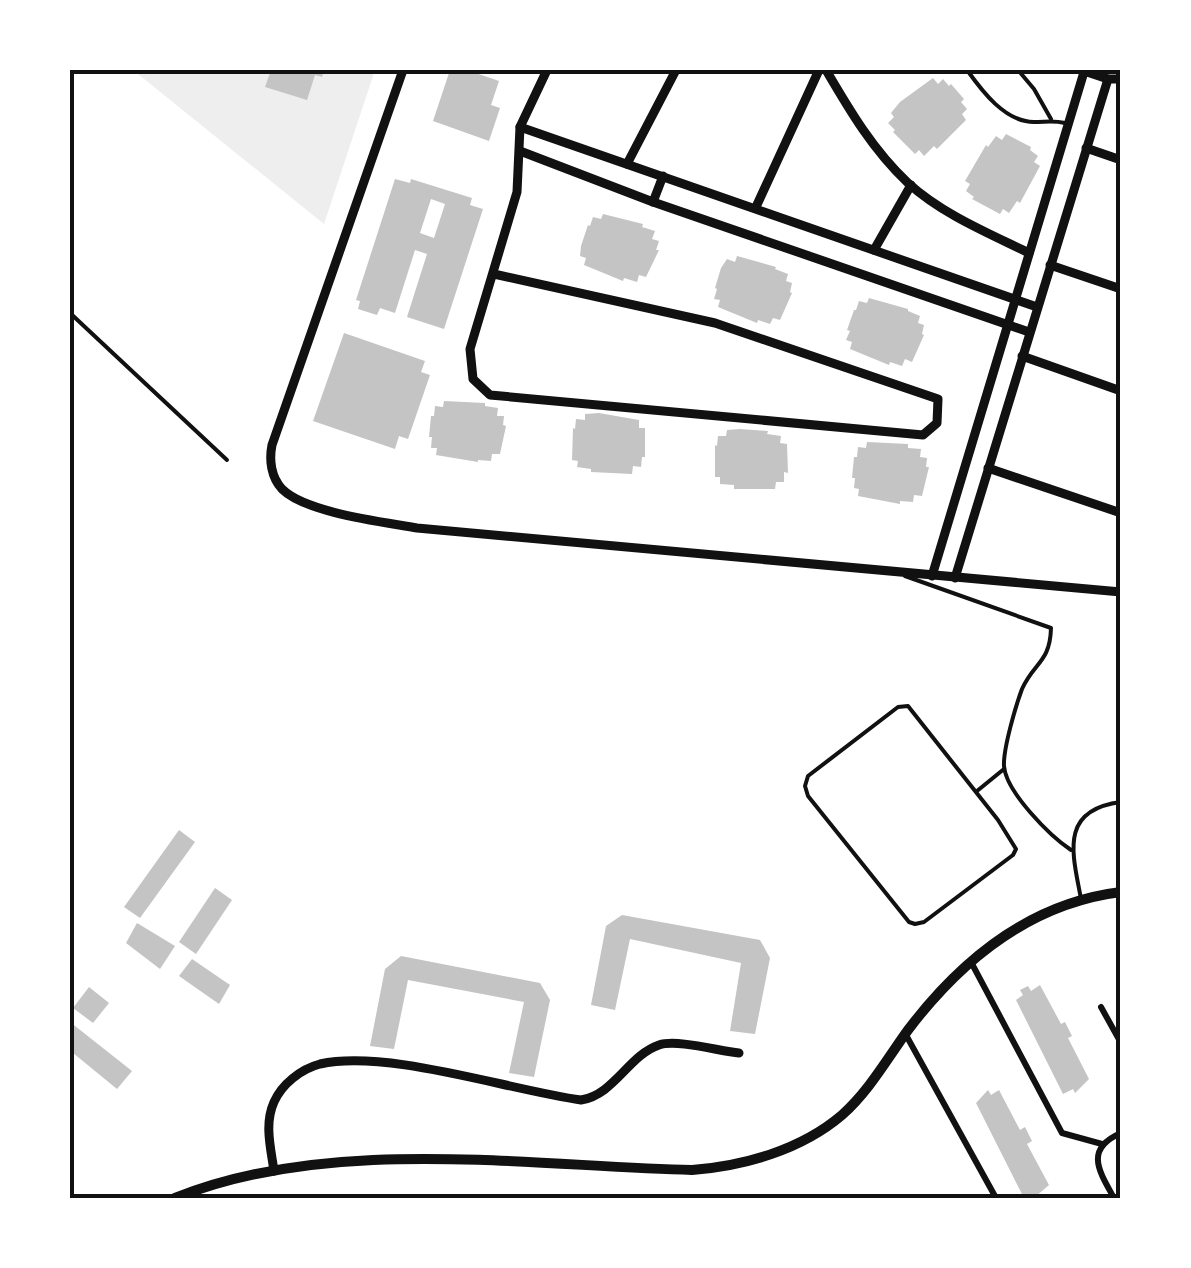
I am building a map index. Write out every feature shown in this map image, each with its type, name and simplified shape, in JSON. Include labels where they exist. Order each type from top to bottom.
[{"type":"street","points":[[403,70],[272,445],[272,470],[284,491],[315,506],[417,528],[1121,592]]},
{"type":"street","points":[[494,274],[715,322],[938,399],[938,422],[923,435],[490,395],[473,380],[470,349],[517,192],[520,127],[547,70]]},
{"type":"street","points":[[627,164],[676,70]]},
{"type":"street","points":[[756,207],[818,70]]},
{"type":"street","points":[[826,70],[856,122],[910,185],[976,227],[1029,253]]},
{"type":"street","points":[[932,576],[1082,71],[1121,79]]},
{"type":"street","points":[[955,578],[1108,79]]},
{"type":"street","points":[[520,127],[1037,307]]},
{"type":"street","points":[[1086,148],[1121,160]]},
{"type":"street","points":[[520,151],[653,202],[1029,332]]},
{"type":"street","points":[[653,202],[663,176]]},
{"type":"street","points":[[874,250],[910,185]]},
{"type":"street","points":[[1050,266],[1121,289]]},
{"type":"street","points":[[1022,356],[1121,391]]},
{"type":"street","points":[[988,468],[1121,514]]},
{"type":"street","points":[[950,516],[972,522]]},
{"type":"street","points":[[176,1198],[274,1171],[401,1160],[692,1170],[729,1167],[772,1154],[828,1126],[856,1101],[951,977],[970,960],[1025,922],[1081,899],[1121,892]]},
{"type":"street","points":[[970,960],[1062,1132],[1102,1144]]},
{"type":"street","points":[[1101,1007],[1121,1043]]},
{"type":"street","points":[[906,1034],[996,1198]]},
{"type":"street","points":[[274,1171],[269,1128],[272,1108],[287,1083],[317,1064],[368,1062],[408,1067],[581,1100],[598,1095],[647,1052],[664,1044],[739,1054]]},
{"type":"street","points":[[1118,1198],[1098,1165],[1098,1155],[1102,1144],[1121,1133]]},
{"type":"lane","points":[[967,70],[1007,115],[1068,124]]},
{"type":"lane","points":[[1018,70],[1051,119]]},
{"type":"lane","points":[[70,313],[227,460]]},
{"type":"lane","points":[[894,572],[1052,628],[1050,650],[1023,687],[1004,769],[976,791]]},
{"type":"lane","points":[[905,705],[976,791],[1014,841],[1015,852],[924,922],[916,924],[909,922],[804,786],[808,776],[905,705]]},
{"type":"lane","points":[[1004,769],[1048,835],[1071,850]]},
{"type":"lane","points":[[1081,899],[1071,850],[1075,834],[1084,818],[1121,802]]},
{"type":"shaded area","points":[[133,70],[375,70],[324,224]]},
{"type":"building","points":[[271,70],[324,70],[322,77],[315,75],[307,100],[265,87]]},
{"type":"building","points":[[450,70],[467,70],[499,81],[491,105],[500,108],[489,141],[433,121]]},
{"type":"building","points":[[933,78],[938,84],[943,79],[951,84],[964,99],[961,102],[967,109],[962,114],[966,120],[937,149],[934,146],[924,156],[919,150],[915,154],[888,123],[900,102]]},
{"type":"building","points":[[1006,134],[1031,147],[1038,156],[1034,162],[1040,166],[1020,203],[1017,201],[1009,213],[1003,209],[1000,214],[972,199],[966,191],[970,184],[965,181],[986,145],[996,136],[1002,140]]},
{"type":"building","points":[[395,179],[410,183],[411,179],[472,198],[470,205],[483,209],[444,329],[407,317],[427,254],[415,250],[395,313],[380,308],[377,315],[358,309],[360,301],[356,300]],"holes":[[[431,199],[445,204],[434,238],[420,233]]]},
{"type":"building","points":[[603,214],[655,231],[652,239],[659,241],[659,250],[646,277],[639,275],[637,282],[624,278],[623,281],[584,265],[586,258],[580,256],[581,246],[588,225],[593,217],[601,219]]},
{"type":"building","points":[[737,256],[788,274],[786,281],[792,283],[792,293],[780,320],[757,323],[718,307],[720,300],[714,299],[721,268],[727,259],[735,262]]},
{"type":"building","points":[[869,298],[920,316],[918,323],[924,325],[924,335],[912,362],[905,359],[902,366],[890,362],[889,365],[850,349],[852,342],[846,340],[850,331],[847,330],[854,310],[859,301],[867,303]]},
{"type":"building","points":[[344,333],[425,361],[421,372],[430,375],[408,439],[399,436],[395,449],[313,421]]},
{"type":"building","points":[[444,401],[485,403],[498,408],[497,416],[504,416],[506,426],[500,454],[492,454],[491,461],[478,462],[436,455],[437,448],[431,448],[429,437],[431,416],[435,406],[443,407]]},
{"type":"building","points":[[585,414],[639,420],[639,428],[645,428],[645,457],[641,467],[633,466],[632,474],[591,472],[577,467],[578,461],[572,460],[576,419],[585,420]]},
{"type":"building","points":[[740,429],[768,431],[767,434],[781,436],[780,443],[787,444],[788,473],[784,472],[784,482],[776,482],[775,489],[734,489],[734,485],[720,484],[720,477],[715,477],[718,436]]},
{"type":"building","points":[[867,442],[908,444],[908,448],[921,449],[920,457],[927,458],[929,467],[922,496],[914,495],[913,502],[900,504],[858,496],[859,489],[854,488],[852,478],[854,457],[858,447],[866,448]]},
{"type":"building","points":[[179,830],[195,842],[140,918],[124,907]]},
{"type":"building","points":[[215,888],[232,900],[196,954],[179,942]]},
{"type":"building","points":[[622,915],[760,940],[770,958],[755,1034],[730,1031],[741,963],[630,939],[615,1010],[591,1005],[606,926]]},
{"type":"building","points":[[137,923],[175,946],[160,969],[126,943]]},
{"type":"building","points":[[401,956],[540,983],[550,1000],[534,1077],[509,1073],[524,1002],[408,980],[394,1049],[370,1046],[385,969]]},
{"type":"building","points":[[192,959],[230,985],[219,1004],[179,976]]},
{"type":"building","points":[[1040,985],[1061,1024],[1065,1022],[1072,1036],[1068,1038],[1089,1079],[1075,1093],[1073,1089],[1063,1094],[1016,1000],[1023,995],[1020,990],[1028,986],[1031,991]]},
{"type":"building","points":[[89,987],[109,1003],[93,1023],[73,1008]]},
{"type":"building","points":[[70,1022],[132,1071],[117,1089],[73,1053],[70,1056]]},
{"type":"building","points":[[988,1090],[991,1095],[999,1090],[1020,1130],[1025,1127],[1032,1141],[1027,1144],[1049,1185],[1035,1197],[1033,1194],[1024,1198],[976,1103]]}]
